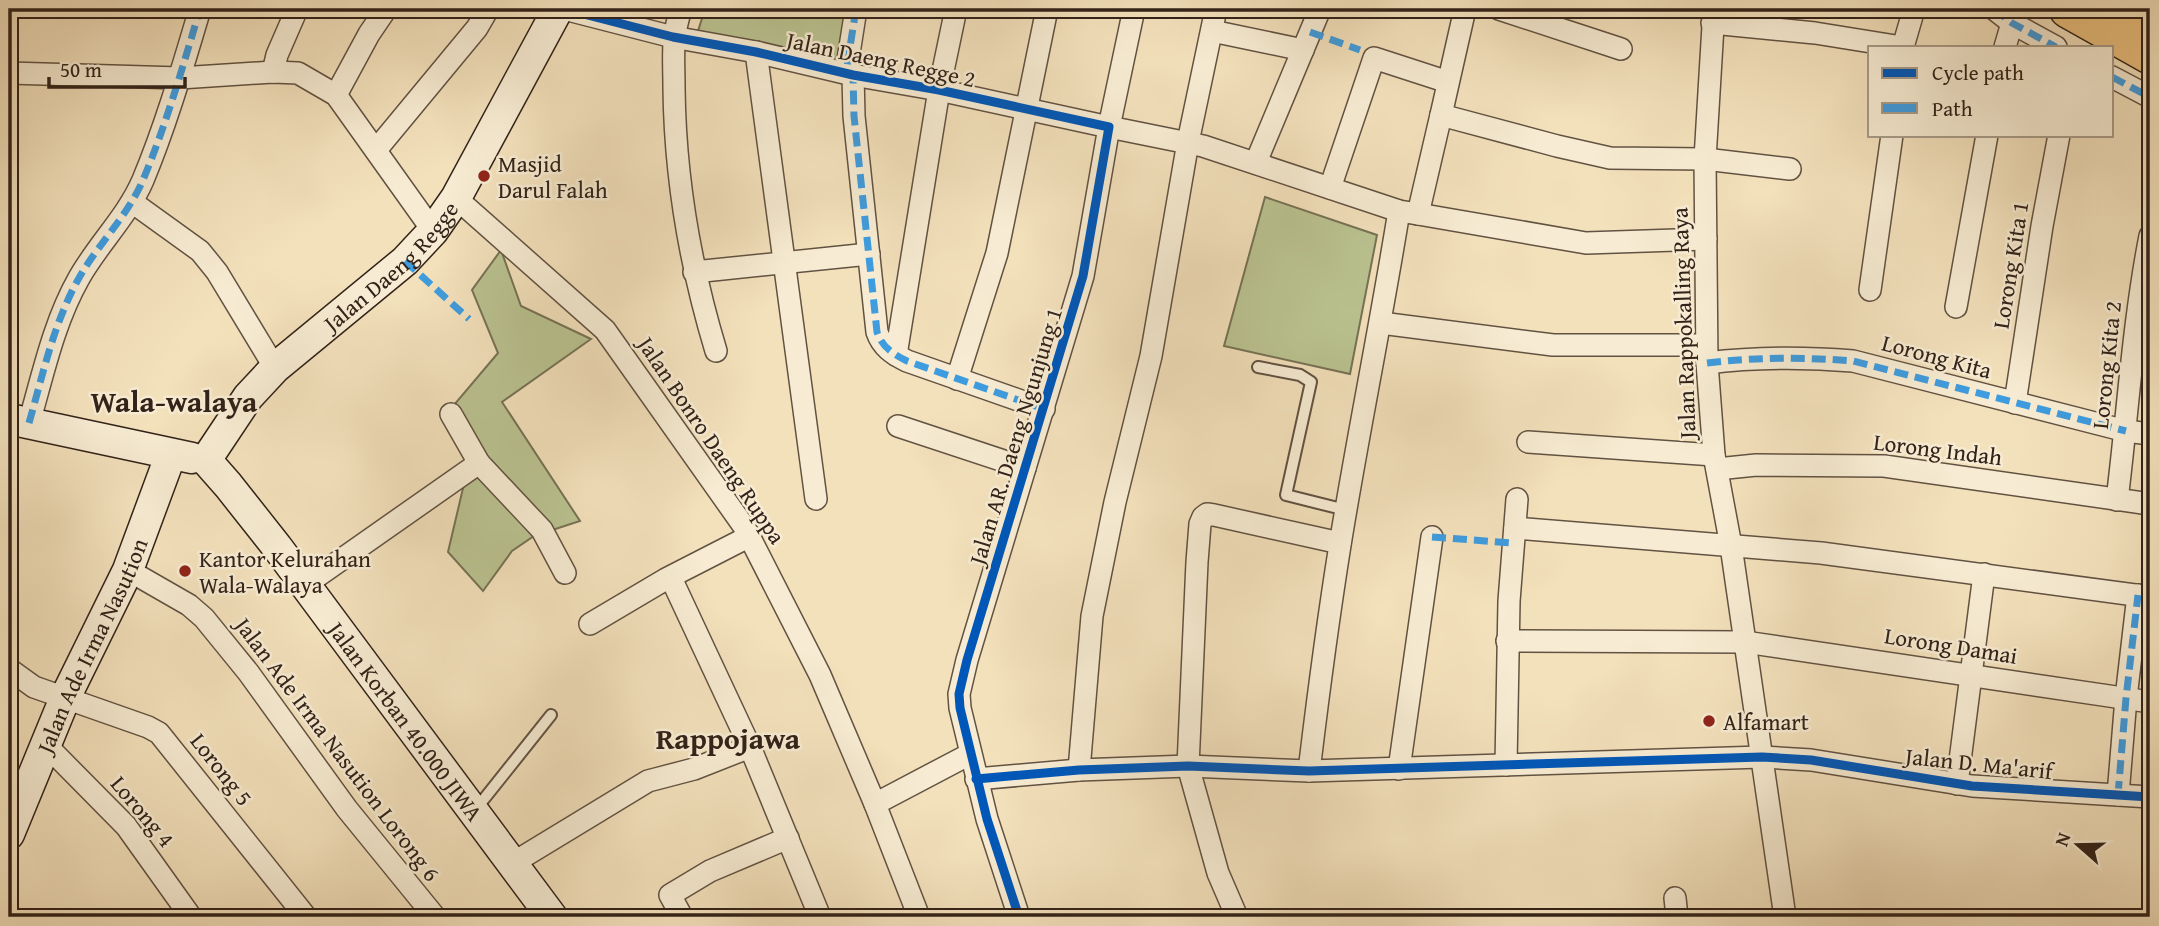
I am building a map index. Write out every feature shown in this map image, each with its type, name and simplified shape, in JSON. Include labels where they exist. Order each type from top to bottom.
[{"type":"highway","points":[[2068,9],[2150,55]]},
{"type":"highway","points":[[2135,9],[2150,17]]},
{"type":"street","points":[[200,9],[180,78],[143,180],[132,202],[91,259],[69,296],[19,421],[206,460]]},
{"type":"street","points":[[273,72],[276,55],[297,9]]},
{"type":"street","points":[[336,95],[369,34],[386,9]]},
{"type":"street","points":[[376,150],[477,28],[488,9]]},
{"type":"street","name":"Jalan Daeng Regge","points":[[206,460],[248,397],[275,368],[405,261],[433,231],[456,198],[558,9]]},
{"type":"street","name":"Jalan Daeng Regge 2","points":[[564,9],[673,37],[1188,142],[1408,213],[1586,243],[1706,239]]},
{"type":"street","points":[[681,9],[673,37],[675,131],[694,272],[716,351]]},
{"type":"street","points":[[856,9],[847,66],[853,75],[854,116],[880,341],[896,355],[1044,409]]},
{"type":"street","points":[[896,355],[939,90],[956,9]]},
{"type":"street","points":[[957,379],[997,253],[1047,9]]},
{"type":"street","name":"Jalan AR. Daeng Ngunjung 1","points":[[1019,917],[976,779],[960,708],[961,687],[1087,261],[1109,127],[1134,9]]},
{"type":"street","points":[[1079,769],[1092,616],[1113,513],[1151,356],[1188,142],[1216,9]]},
{"type":"street","points":[[1256,162],[1320,9]]},
{"type":"street","points":[[1499,9],[1620,49]]},
{"type":"street","points":[[1903,46],[1914,9]]},
{"type":"street","points":[[1994,9],[2012,23],[2054,46]]},
{"type":"street","points":[[1309,771],[1340,543],[1381,323],[1408,213],[1441,115],[1460,10]]},
{"type":"street","points":[[1713,16],[1897,46]]},
{"type":"street","name":"Jalan Rappokalling Raya","points":[[1713,16],[1705,159],[1707,354],[1716,462],[1731,546],[1785,917]]},
{"type":"street","points":[[2004,46],[2012,23]]},
{"type":"street","points":[[1212,30],[1303,50]]},
{"type":"street","points":[[755,52],[816,499]]},
{"type":"street","points":[[1330,188],[1374,58],[1448,82]]},
{"type":"street","points":[[9,73],[180,78],[298,73],[336,95],[433,231]]},
{"type":"street","points":[[2114,78],[2150,97]]},
{"type":"street","points":[[1441,115],[1611,158],[1705,159],[1790,169]]},
{"type":"street","points":[[1870,290],[1892,136]]},
{"type":"street","points":[[1956,307],[1987,136]]},
{"type":"street","name":"Lorong Kita 1","points":[[2015,403],[2059,136]]},
{"type":"street","name":"Jalan Bonro Daeng Ruppa","points":[[456,198],[605,330],[750,536],[820,675],[919,917]]},
{"type":"street","points":[[132,202],[200,251],[217,272],[275,368]]},
{"type":"street","name":"Lorong Kita 2","points":[[2116,500],[2126,431],[2134,336],[2150,236]]},
{"type":"street","points":[[694,272],[869,254]]},
{"type":"street","name":"Lorong Kita","points":[[1381,323],[1553,345],[1748,358],[1809,357],[1853,361],[2126,431],[2150,434]]},
{"type":"street","points":[[451,414],[479,463],[542,530],[565,573]]},
{"type":"street","points":[[898,426],[1025,468]]},
{"type":"street","name":"Lorong Indah","points":[[1528,442],[1756,465],[1884,466],[2150,504]]},
{"type":"street","name":"Jalan Ade Irma Nasution","points":[[9,834],[65,698],[128,570],[172,454]]},
{"type":"street","name":"Jalan Korban 40.000 JIWA","points":[[206,460],[223,478],[305,585],[552,917]]},
{"type":"street","points":[[305,585],[479,463]]},
{"type":"street","points":[[1506,765],[1507,641],[1517,499]]},
{"type":"street","points":[[1237,917],[1218,873],[1188,766],[1200,524],[1203,517],[1214,515],[1340,543]]},
{"type":"street","points":[[1514,528],[1821,553],[2144,596],[2126,698],[2118,795]]},
{"type":"street","points":[[590,624],[666,579],[750,536]]},
{"type":"street","points":[[1399,769],[1432,537]]},
{"type":"street","name":"Jalan Ade Irma Nasution Lorong 6","points":[[128,570],[189,605],[204,618],[238,659],[347,809],[435,917]]},
{"type":"street","points":[[1957,785],[1984,574]]},
{"type":"street","points":[[671,578],[750,747],[820,917]]},
{"type":"street","name":"Lorong Damai","points":[[1507,641],[1745,642],[2150,702]]},
{"type":"street","name":"Lorong 5","points":[[9,669],[34,687],[148,727],[166,739],[306,917]]},
{"type":"street","points":[[513,863],[652,780],[694,769],[750,747]]},
{"type":"street","points":[[875,804],[970,754]]},
{"type":"street","points":[[9,791],[42,757]]},
{"type":"street","name":"Lorong 4","points":[[42,757],[126,826],[191,917]]},
{"type":"street","name":"Jalan D. Ma'arif","points":[[976,779],[1079,769],[1188,766],[1309,771],[1762,757],[1811,760],[1957,785],[2150,797]]},
{"type":"street","points":[[682,917],[670,895],[710,871],[788,838]]},
{"type":"lane","points":[[1258,367],[1300,375],[1311,382],[1286,495],[1346,510]]},
{"type":"lane","points":[[474,811],[551,715]]},
{"type":"green space","points":[[705,9],[850,9],[847,60],[698,31]]},
{"type":"green space","points":[[1265,197],[1377,235],[1350,374],[1224,346]]},
{"type":"green space","points":[[501,250],[521,306],[591,339],[502,402],[580,521],[534,536],[512,551],[483,591],[448,552],[472,450],[448,412],[498,353],[472,290]]},
{"type":"marked path","points":[[29,423],[50,349],[70,295],[129,206],[143,180],[167,117],[200,9]]},
{"type":"marked path","points":[[856,9],[847,66],[853,75],[854,116],[879,337],[889,350],[907,361],[1044,409]]},
{"type":"marked path","points":[[1994,9],[2012,23],[2054,46]]},
{"type":"marked path","points":[[1310,32],[1360,50]]},
{"type":"marked path","points":[[2114,78],[2150,97]]},
{"type":"marked path","points":[[405,261],[469,319]]},
{"type":"marked path","points":[[1707,363],[1780,358],[1853,361],[2126,431]]},
{"type":"marked path","points":[[1432,537],[1513,543]]},
{"type":"marked path","points":[[2118,795],[2138,595]]},
{"type":"cycle path","points":[[564,9],[673,37],[1109,127],[1083,276],[959,694],[987,819],[1019,917]]},
{"type":"cycle path","points":[[976,779],[1079,770],[1188,766],[1309,771],[1762,757],[1811,760],[1972,786],[2150,797]]},
{"type":"place","name":"Masjid Darul Falah","points":[[484,176]]},
{"type":"place","name":"Kantor Kelurahan Wala-Walaya","points":[[185,571]]},
{"type":"place","name":"Alfamart","points":[[1709,721]]},
{"type":"district","name":"Wala-walaya","points":[[174,401]]},
{"type":"district","name":"Rappojawa","points":[[728,738]]}]
